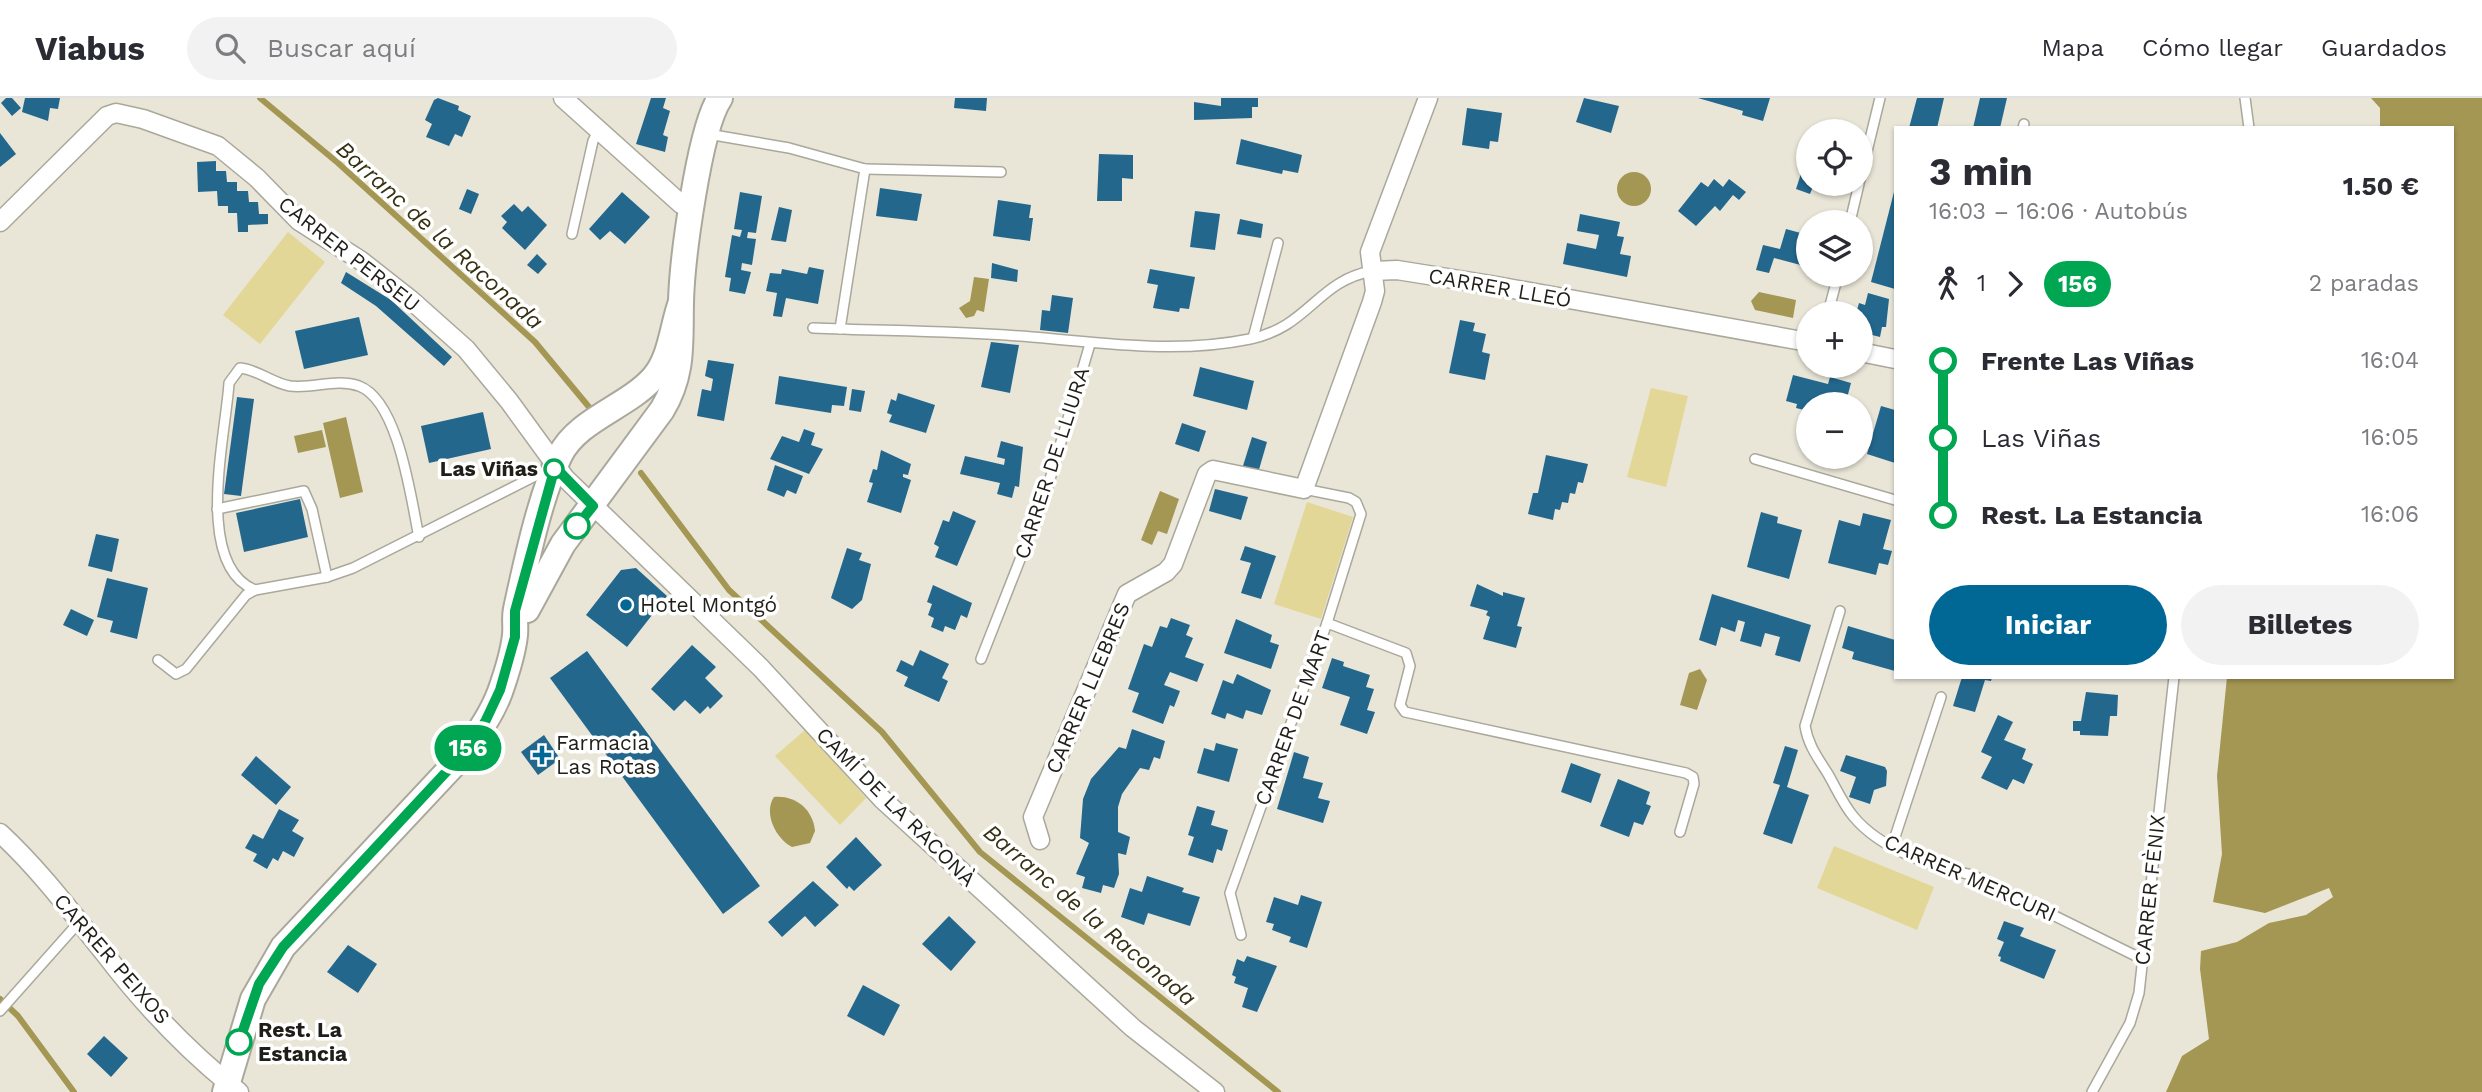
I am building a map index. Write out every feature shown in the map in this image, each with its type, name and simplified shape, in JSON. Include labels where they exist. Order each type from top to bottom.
[{"type":"street","points":[[564,98],[681,204],[692,208]]},
{"type":"street","points":[[231,1089],[253,999],[267,970],[283,947],[461,756],[495,705],[526,610],[563,544],[662,410],[674,387],[682,351],[681,302],[692,208],[706,134],[720,98]]},
{"type":"street","points":[[1304,489],[1375,291],[1370,252],[1428,98]]},
{"type":"street","name":"CARRER PERSEU","points":[[0,222],[107,116],[116,113],[143,120],[218,146],[257,178],[299,221],[360,260],[466,349],[509,401],[555,467],[593,506]]},
{"type":"street","name":"CARRER LLEÓ","points":[[1373,271],[1396,270],[1478,283],[1796,340]]},
{"type":"street","points":[[515,637],[515,611],[555,467],[570,440],[626,401],[655,376],[667,352],[671,328],[681,302]]},
{"type":"street","points":[[1873,355],[1894,359]]},
{"type":"street","name":"CARRER LLEBRES","points":[[1040,840],[1033,817],[1127,594],[1166,572],[1173,564],[1207,474],[1213,470],[1304,489]]},
{"type":"street","name":"CAMÍ DE LA RACONÀ","points":[[593,506],[761,668],[881,799],[1133,1028],[1215,1092]]},
{"type":"street","name":"CARRER PEIXOS","points":[[0,833],[80,921],[127,980],[231,1089]]},
{"type":"lane","points":[[1873,127],[1880,98]]},
{"type":"lane","points":[[2245,98],[2249,126]]},
{"type":"lane","points":[[572,234],[593,141],[599,129]]},
{"type":"lane","points":[[706,134],[789,148],[865,169],[1002,172]]},
{"type":"lane","points":[[840,329],[865,169]]},
{"type":"lane","points":[[1253,338],[1278,243]]},
{"type":"lane","name":"CARRER DE LLIURA","points":[[813,328],[1030,337],[1090,344],[1169,347],[1253,338],[1291,324],[1332,286],[1346,278],[1373,271]]},
{"type":"lane","name":"CARRER DE LLIURA","points":[[981,659],[1045,496],[1090,344]]},
{"type":"lane","points":[[256,590],[243,585],[231,569],[217,509],[229,383],[240,368],[254,369],[290,386],[334,382],[360,386],[372,395],[398,440],[419,537]]},
{"type":"lane","points":[[1755,459],[1894,500]]},
{"type":"lane","points":[[158,660],[176,674],[186,669],[231,612],[256,590],[327,577],[419,537],[555,467]]},
{"type":"lane","name":"CARRER DE MART","points":[[1241,935],[1230,893],[1327,623],[1361,514],[1356,502],[1304,489]]},
{"type":"lane","points":[[217,509],[304,491],[312,509],[327,577]]},
{"type":"lane","name":"CARRER MERCURI","points":[[1840,611],[1806,718],[1807,736],[1851,814],[1870,833],[1892,846],[1950,871],[1972,875],[2142,958]]},
{"type":"lane","points":[[1327,623],[1406,653],[1410,666],[1400,705],[1405,712],[1686,772],[1693,777],[1694,784],[1681,832]]},
{"type":"lane","name":"CARRER FÈNIX","points":[[2092,1092],[2130,1023],[2139,993],[2174,679]]},
{"type":"lane","points":[[1892,846],[1941,697]]},
{"type":"lane","points":[[0,1011],[80,921]]},
{"type":"shaded area","points":[[2371,98],[2482,98],[2482,1092],[2166,1092],[2182,1056],[2209,1039],[2200,969],[2201,951],[2237,942],[2269,923],[2306,915],[2333,897],[2329,888],[2265,913],[2213,902],[2222,854],[2217,776],[2227,679],[2454,679],[2454,126],[2380,126],[2380,108]]},
{"type":"shaded area","points":[[1634,172],[1646,177],[1651,189],[1646,201],[1634,206],[1622,201],[1617,189],[1622,177]]},
{"type":"shaded area","points":[[288,232],[325,262],[260,344],[223,315]]},
{"type":"shaded area","points":[[974,277],[989,279],[984,312],[977,310],[974,316],[966,318],[959,308],[970,301]]},
{"type":"shaded area","points":[[1759,292],[1796,300],[1793,318],[1755,310],[1751,301]]},
{"type":"shaded area","points":[[1651,388],[1688,396],[1666,487],[1627,477]]},
{"type":"shaded area","points":[[346,417],[363,492],[340,498],[323,423]]},
{"type":"shaded area","points":[[322,430],[326,447],[298,453],[294,436]]},
{"type":"shaded area","points":[[1160,491],[1179,499],[1167,534],[1158,531],[1152,545],[1141,540]]},
{"type":"shaded area","points":[[1307,502],[1353,517],[1321,619],[1274,604]]},
{"type":"shaded area","points":[[1700,669],[1707,680],[1697,710],[1680,705],[1689,673]]},
{"type":"shaded area","points":[[805,730],[866,798],[840,825],[775,756]]},
{"type":"shaded area","points":[[774,797],[789,798],[807,810],[815,831],[810,843],[792,847],[776,832],[770,810]]},
{"type":"shaded area","points":[[1834,846],[1934,887],[1917,930],[1817,888]]},
{"type":"building","points":[[6,98],[12,98],[21,108],[12,116],[1,103]]},
{"type":"building","points":[[25,98],[60,98],[58,109],[50,108],[48,121],[22,112]]},
{"type":"building","points":[[438,98],[459,106],[458,110],[471,116],[462,137],[455,134],[449,146],[426,137],[432,124],[425,120],[434,100]]},
{"type":"building","points":[[651,98],[666,98],[663,108],[670,111],[663,135],[668,137],[665,152],[636,144]]},
{"type":"building","points":[[955,98],[987,98],[986,111],[954,108]]},
{"type":"building","points":[[1221,98],[1258,98],[1258,107],[1252,107],[1252,118],[1194,120],[1194,102],[1221,106]]},
{"type":"building","points":[[1584,98],[1619,106],[1611,133],[1576,122]]},
{"type":"building","points":[[1698,98],[1770,98],[1763,121],[1742,115],[1743,111]]},
{"type":"building","points":[[1917,98],[1944,98],[1937,126],[1910,126]]},
{"type":"building","points":[[1980,98],[2007,98],[2000,126],[1973,126]]},
{"type":"building","points":[[1467,108],[1502,113],[1498,142],[1490,141],[1489,149],[1462,145]]},
{"type":"building","points":[[0,133],[16,154],[0,167]]},
{"type":"building","points":[[1241,139],[1302,155],[1298,173],[1283,170],[1282,174],[1236,164]]},
{"type":"building","points":[[1099,154],[1133,155],[1133,179],[1122,178],[1122,201],[1097,201]]},
{"type":"building","points":[[216,161],[216,171],[226,171],[227,182],[237,182],[237,191],[248,191],[249,202],[258,202],[259,214],[268,214],[268,224],[248,225],[248,232],[238,232],[237,213],[228,213],[228,206],[218,206],[217,191],[198,192],[197,162]]},
{"type":"building","points":[[1714,179],[1723,187],[1729,179],[1746,192],[1739,200],[1733,195],[1720,211],[1715,206],[1696,226],[1678,211],[1701,182],[1708,187]]},
{"type":"building","points":[[880,188],[922,194],[917,221],[876,216]]},
{"type":"building","points":[[467,189],[479,194],[471,214],[459,209]]},
{"type":"building","points":[[622,192],[650,217],[625,244],[610,231],[600,240],[589,229]]},
{"type":"building","points":[[740,192],[762,196],[756,233],[748,232],[747,238],[756,239],[752,265],[742,263],[741,270],[751,272],[745,294],[729,291],[731,278],[725,277],[732,235],[740,237],[742,230],[734,229]]},
{"type":"building","points":[[1894,192],[1894,289],[1873,283],[1873,274]]},
{"type":"building","points":[[998,200],[1031,205],[1029,218],[1033,218],[1030,241],[993,236]]},
{"type":"building","points":[[514,204],[522,212],[528,206],[547,225],[525,250],[502,228],[507,222],[501,216]]},
{"type":"building","points":[[779,207],[792,210],[786,242],[771,240]]},
{"type":"building","points":[[1195,211],[1220,214],[1215,250],[1190,247]]},
{"type":"building","points":[[1580,214],[1620,222],[1617,236],[1624,237],[1620,254],[1631,256],[1627,277],[1563,264],[1567,243],[1596,249],[1599,235],[1577,231]]},
{"type":"building","points":[[1240,219],[1263,224],[1261,238],[1237,234]]},
{"type":"building","points":[[1786,229],[1796,232],[1796,264],[1774,258],[1769,273],[1756,270],[1763,245],[1780,249]]},
{"type":"building","points":[[537,254],[547,264],[538,274],[527,265]]},
{"type":"building","points":[[992,263],[1018,270],[1017,282],[991,278]]},
{"type":"building","points":[[809,267],[824,270],[818,304],[786,298],[782,317],[773,316],[777,293],[766,291],[770,273],[781,274],[782,269],[807,274]]},
{"type":"building","points":[[1150,269],[1195,277],[1189,309],[1180,308],[1179,312],[1153,308],[1158,285],[1147,283]]},
{"type":"building","points":[[346,272],[391,300],[452,357],[444,366],[376,306],[341,283]]},
{"type":"building","points":[[1868,293],[1889,299],[1886,327],[1882,327],[1880,337],[1873,335],[1873,301],[1866,301]]},
{"type":"building","points":[[1052,295],[1073,298],[1068,333],[1040,330],[1042,310],[1050,311]]},
{"type":"building","points":[[359,317],[368,355],[304,369],[295,331]]},
{"type":"building","points":[[1460,320],[1475,323],[1473,331],[1486,334],[1482,352],[1490,354],[1485,380],[1449,373]]},
{"type":"building","points":[[991,342],[1019,345],[1010,393],[981,387]]},
{"type":"building","points":[[708,360],[734,364],[724,421],[697,416],[702,389],[711,391],[713,379],[705,376]]},
{"type":"building","points":[[1200,367],[1254,381],[1247,410],[1193,396]]},
{"type":"building","points":[[1793,375],[1796,378],[1828,384],[1830,378],[1851,383],[1849,392],[1796,392],[1796,404],[1786,401]]},
{"type":"building","points":[[779,376],[847,387],[844,406],[832,405],[831,413],[775,404]]},
{"type":"building","points":[[852,389],[865,391],[861,412],[849,410]]},
{"type":"building","points":[[898,393],[935,405],[926,433],[889,422],[892,415],[887,413],[891,399],[896,401]]},
{"type":"building","points":[[237,397],[254,399],[241,496],[224,494]]},
{"type":"building","points":[[1881,406],[1894,410],[1894,463],[1873,456],[1873,433]]},
{"type":"building","points":[[483,412],[491,449],[429,463],[421,426]]},
{"type":"building","points":[[1182,423],[1206,431],[1199,452],[1175,444]]},
{"type":"building","points":[[804,429],[815,433],[811,445],[823,449],[809,474],[770,459],[782,436],[799,442]]},
{"type":"building","points":[[1252,437],[1267,442],[1258,473],[1242,469]]},
{"type":"building","points":[[1001,441],[1023,447],[1019,487],[1015,486],[1012,498],[997,494],[1000,483],[960,474],[965,456],[1004,465],[1005,459],[997,457]]},
{"type":"building","points":[[881,450],[911,464],[908,475],[903,474],[903,477],[911,480],[901,513],[867,502],[873,483],[869,482],[873,469],[877,470]]},
{"type":"building","points":[[1546,455],[1588,464],[1583,483],[1578,482],[1575,494],[1570,493],[1568,503],[1562,502],[1560,510],[1555,509],[1553,520],[1528,514],[1533,493],[1538,493]]},
{"type":"building","points":[[775,465],[803,476],[796,494],[787,490],[784,497],[767,490]]},
{"type":"building","points":[[1215,489],[1248,497],[1241,520],[1209,511]]},
{"type":"building","points":[[300,499],[308,537],[244,552],[236,513]]},
{"type":"building","points":[[953,511],[976,521],[957,566],[935,557],[939,547],[934,544],[943,520],[949,522]]},
{"type":"building","points":[[1761,512],[1778,517],[1777,523],[1802,530],[1789,579],[1747,567]]},
{"type":"building","points":[[1863,513],[1891,520],[1883,549],[1892,551],[1888,565],[1879,563],[1876,575],[1828,563],[1839,520],[1860,526]]},
{"type":"building","points":[[96,534],[119,539],[112,572],[88,566]]},
{"type":"building","points":[[1245,546],[1276,556],[1261,599],[1241,593],[1251,563],[1240,560]]},
{"type":"building","points":[[847,548],[862,553],[859,560],[871,564],[862,600],[852,609],[831,598]]},
{"type":"building","name":"Hotel Montgó","points":[[636,568],[667,596],[627,647],[586,615],[621,570]]},
{"type":"building","points":[[107,578],[148,588],[137,639],[110,632],[113,621],[97,617]]},
{"type":"building","points":[[1477,584],[1503,596],[1503,592],[1525,598],[1517,626],[1522,627],[1516,648],[1483,639],[1490,617],[1486,615],[1488,611],[1470,606]]},
{"type":"building","points":[[933,585],[972,603],[967,618],[961,615],[955,630],[945,626],[943,632],[931,627],[934,618],[928,615],[932,604],[927,602]]},
{"type":"building","points":[[1712,594],[1811,625],[1800,662],[1775,655],[1780,637],[1765,633],[1761,647],[1740,641],[1745,622],[1738,620],[1735,632],[1721,627],[1716,646],[1699,640]]},
{"type":"building","points":[[71,609],[94,620],[87,636],[63,625]]},
{"type":"building","points":[[1171,618],[1190,625],[1186,635],[1193,638],[1185,657],[1204,664],[1197,682],[1170,672],[1164,685],[1180,691],[1174,707],[1170,705],[1163,724],[1132,712],[1139,693],[1128,689],[1144,644],[1152,647],[1160,626],[1167,628]]},
{"type":"building","points":[[1236,619],[1272,635],[1270,642],[1279,645],[1271,669],[1224,653]]},
{"type":"building","points":[[1848,626],[1894,640],[1894,671],[1852,659],[1854,652],[1842,648]]},
{"type":"building","points":[[692,645],[716,667],[705,678],[723,696],[710,709],[708,706],[700,714],[685,700],[674,711],[651,689]]},
{"type":"building","points":[[920,650],[949,664],[942,678],[948,681],[939,702],[904,686],[908,677],[896,671],[901,660],[913,666]]},
{"type":"building","points":[[587,651],[760,886],[723,914],[550,678]]},
{"type":"building","points":[[1332,658],[1344,662],[1343,666],[1370,675],[1366,687],[1374,689],[1367,710],[1375,712],[1367,734],[1340,725],[1350,697],[1322,688]]},
{"type":"building","points":[[1237,674],[1271,690],[1262,715],[1246,710],[1243,719],[1227,713],[1225,719],[1211,714],[1223,680],[1233,684]]},
{"type":"building","points":[[1961,679],[1992,679],[1985,680],[1975,712],[1953,706]]},
{"type":"building","points":[[2086,692],[2118,695],[2117,716],[2110,716],[2108,736],[2080,735],[2080,731],[2073,731],[2073,721],[2081,721]]},
{"type":"building","points":[[1998,715],[2013,722],[2004,740],[2026,749],[2022,759],[2033,764],[2024,784],[2013,779],[2007,790],[1981,778],[1992,757],[1981,752]]},
{"type":"building","points":[[1132,729],[1165,741],[1160,759],[1154,757],[1149,770],[1140,768],[1122,794],[1118,807],[1118,832],[1130,837],[1126,855],[1118,853],[1119,874],[1114,888],[1103,885],[1101,893],[1082,888],[1085,877],[1076,874],[1089,843],[1080,838],[1083,799],[1091,779],[1119,747],[1126,749]]},
{"type":"building","points":[[544,735],[560,759],[538,775],[521,752]]},
{"type":"building","points":[[1216,743],[1238,749],[1229,782],[1197,773],[1204,748],[1214,751]]},
{"type":"building","points":[[1785,746],[1798,750],[1787,787],[1809,795],[1792,844],[1763,834],[1780,785],[1773,783]]},
{"type":"building","points":[[1294,752],[1309,757],[1303,778],[1323,783],[1318,798],[1330,801],[1323,823],[1277,809]]},
{"type":"building","points":[[1846,755],[1885,767],[1887,771],[1886,786],[1874,790],[1870,804],[1849,797],[1856,777],[1840,771]]},
{"type":"building","points":[[256,756],[291,787],[276,805],[241,775]]},
{"type":"building","points":[[1571,763],[1601,774],[1591,803],[1561,792]]},
{"type":"building","points":[[1618,779],[1650,792],[1646,804],[1651,806],[1643,825],[1634,822],[1629,837],[1600,826]]},
{"type":"building","points":[[1197,806],[1215,811],[1211,825],[1228,830],[1222,851],[1217,849],[1213,863],[1188,855],[1194,837],[1188,835]]},
{"type":"building","points":[[279,809],[299,820],[292,831],[304,838],[294,857],[283,851],[278,861],[273,858],[267,869],[253,861],[257,854],[245,848],[253,834],[263,839]]},
{"type":"building","points":[[856,837],[882,865],[854,891],[849,886],[847,889],[826,867]]},
{"type":"building","points":[[1147,876],[1184,888],[1182,892],[1200,897],[1190,926],[1148,913],[1144,925],[1121,917],[1130,888],[1142,892]]},
{"type":"building","points":[[813,881],[839,905],[815,927],[805,916],[782,937],[768,922]]},
{"type":"building","points":[[1301,895],[1322,902],[1307,948],[1289,942],[1291,937],[1272,930],[1274,924],[1266,922],[1274,897],[1298,905]]},
{"type":"building","points":[[949,916],[976,942],[951,971],[922,944]]},
{"type":"building","points":[[2004,921],[2024,928],[2020,936],[2056,950],[2044,979],[2000,961],[2001,957],[1998,956],[2004,942],[1997,939]]},
{"type":"building","points":[[348,945],[377,964],[358,993],[327,972]]},
{"type":"building","points":[[1247,956],[1277,966],[1257,1012],[1242,1007],[1248,988],[1234,983],[1236,977],[1232,975],[1237,959],[1244,962]]},
{"type":"building","points":[[863,985],[900,1005],[884,1036],[847,1016]]},
{"type":"building","points":[[104,1036],[128,1058],[111,1077],[87,1054]]},
{"type":"waterway","name":"Barranc de la Raconada","points":[[260,98],[338,163],[535,342],[589,407]]},
{"type":"waterway","name":"Barranc de la Raconada","points":[[641,473],[729,590],[882,732],[980,852],[1278,1092]]},
{"type":"waterway","points":[[0,999],[18,1016],[74,1092]]},
{"type":"bus line","name":"156","points":[[239,1042],[259,984],[283,947],[461,756],[495,705],[515,637],[515,611],[555,467],[593,506],[577,526]]},
{"type":"place","name":"Las Viñas","points":[[554,469]]},
{"type":"place","name":"Hotel Montgó","points":[[626,605]]},
{"type":"place","name":"Farmacia Las Rotas","points":[[542,755]]},
{"type":"place","name":"Rest. La Estancia","points":[[239,1042]]}]
